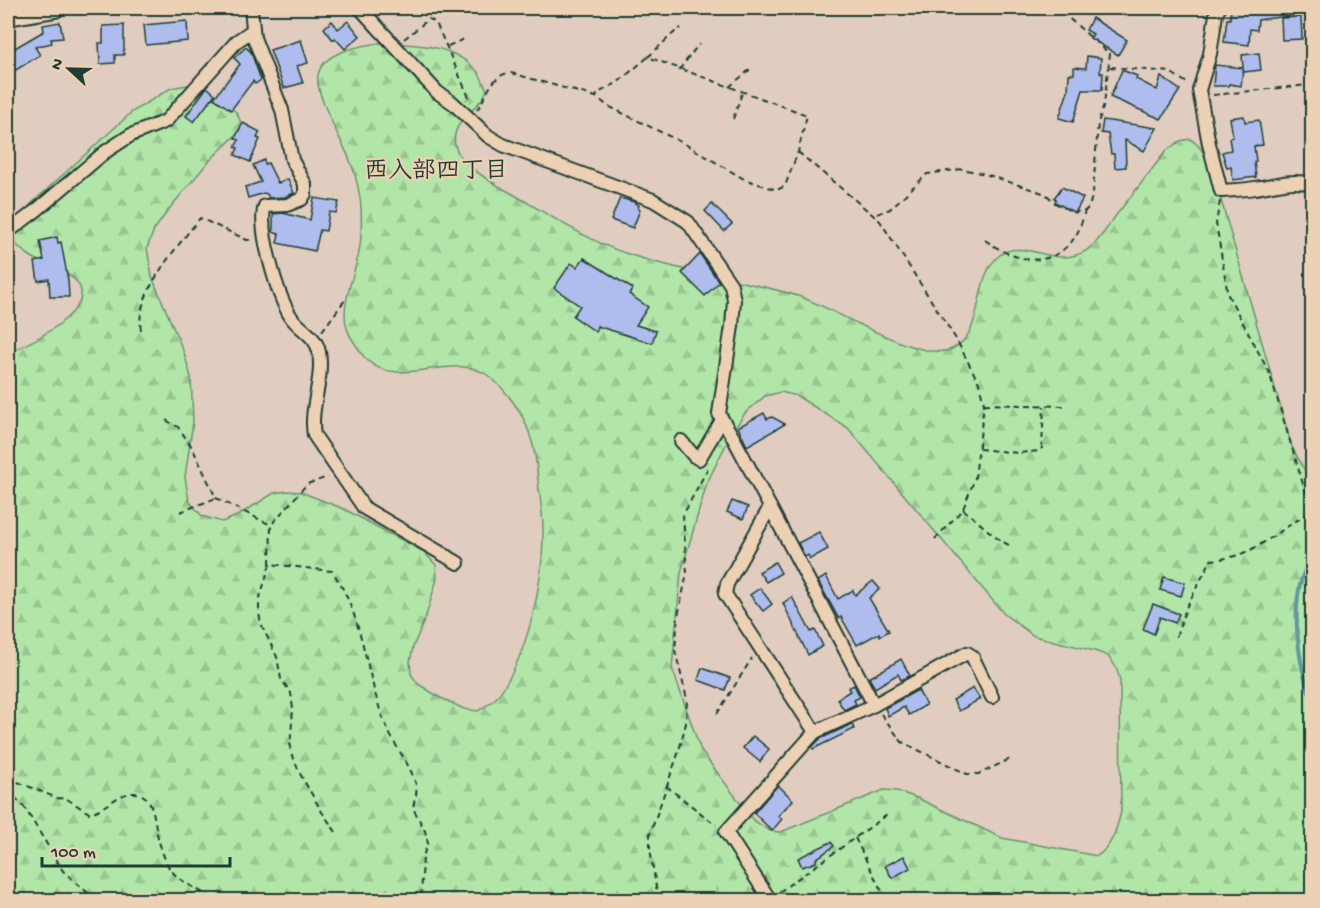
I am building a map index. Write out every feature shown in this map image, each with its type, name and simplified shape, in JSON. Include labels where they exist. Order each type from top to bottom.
[{"type":"main road","points":[[8,16],[55,8]]},
{"type":"street","points":[[251,8],[253,30],[260,57],[282,110],[292,160],[305,184],[305,194],[302,199],[287,205],[265,206],[262,213],[265,239],[280,298],[292,319],[314,338],[319,352],[319,387],[312,426],[314,435],[364,508],[458,563]]},
{"type":"street","points":[[360,8],[437,92],[453,103],[488,136],[503,145],[653,200],[688,222],[731,285],[733,309],[719,414],[874,705]]},
{"type":"street","points":[[1219,8],[1210,54],[1198,90],[1221,191],[1256,188],[1285,181],[1312,184]]},
{"type":"street","points":[[8,232],[105,152],[130,135],[166,121],[237,41],[253,30]]},
{"type":"street","points":[[681,441],[699,459],[722,420]]},
{"type":"street","points":[[770,507],[727,584],[725,594],[815,732]]},
{"type":"street","points":[[770,900],[726,832],[815,732],[874,705],[967,653],[972,656],[992,697]]},
{"type":"path","points":[[985,240],[997,249],[1025,260],[1048,258],[1063,250],[1076,236],[1085,211],[1089,207],[1093,193],[1098,123],[1104,104],[1110,54],[1057,8]]},
{"type":"path","points":[[395,46],[429,20],[436,23],[476,113],[497,76],[511,73],[596,97],[608,106],[685,144],[744,178],[777,190],[785,186],[798,152],[807,115],[648,57]]},
{"type":"path","points":[[596,97],[598,93],[617,83],[681,28]]},
{"type":"path","points":[[447,46],[464,39]]},
{"type":"path","points":[[679,70],[699,44]]},
{"type":"path","points":[[1110,67],[1170,72],[1207,96],[1250,93],[1308,85],[1312,80],[1311,48]]},
{"type":"path","points":[[728,88],[752,68]]},
{"type":"path","points":[[734,119],[743,93]]},
{"type":"path","points":[[798,152],[875,215],[956,339],[979,382],[984,404],[975,478],[963,509],[935,539]]},
{"type":"path","points":[[875,215],[890,209],[927,174],[935,171],[962,169],[1046,194],[1054,203],[1073,212],[1085,211]]},
{"type":"path","points":[[1221,191],[1216,223],[1228,295],[1269,372],[1312,507]]},
{"type":"path","points":[[141,330],[139,319],[158,270],[200,218],[247,240],[265,239]]},
{"type":"path","points":[[314,338],[330,322],[340,304],[345,300]]},
{"type":"path","points":[[984,404],[1065,406]]},
{"type":"path","points":[[979,449],[1019,453],[1039,451],[1042,448],[1044,406]]},
{"type":"path","points":[[166,420],[178,427],[192,447],[216,498],[271,525]]},
{"type":"path","points":[[658,900],[650,834],[679,751],[686,723],[687,699],[675,650],[678,616],[687,573],[683,515],[713,459]]},
{"type":"path","points":[[336,832],[299,772],[290,748],[293,709],[291,693],[281,678],[277,657],[261,624],[259,601],[270,564],[271,525],[307,484],[339,472]]},
{"type":"path","points":[[180,512],[216,498]]},
{"type":"path","points":[[963,509],[997,538],[1012,547]]},
{"type":"path","points":[[1176,637],[1186,608],[1211,560],[1237,556],[1266,543],[1312,512]]},
{"type":"path","points":[[270,564],[333,571],[344,588],[357,622],[371,682],[386,727],[410,769],[417,788],[412,808],[425,831],[428,843],[423,856],[421,900]]},
{"type":"path","points":[[717,714],[759,645]]},
{"type":"path","points":[[874,705],[902,742],[967,774],[979,774],[1012,758]]},
{"type":"path","points":[[8,778],[57,798],[67,799],[89,813],[97,812],[126,793],[138,792],[148,800],[156,819],[157,834],[168,865],[178,878],[214,900]]},
{"type":"path","points":[[666,786],[726,832]]},
{"type":"path","points":[[8,790],[25,808],[63,871],[96,900]]},
{"type":"path","points":[[770,900],[887,815]]},
{"type":"path","points":[[855,838],[886,900]]},
{"type":"green space","points":[[378,43],[443,50],[466,61],[476,70],[487,90],[457,128],[455,145],[458,152],[470,166],[487,179],[553,218],[613,249],[649,261],[798,296],[899,342],[920,349],[938,351],[952,349],[963,341],[975,318],[985,277],[991,265],[1000,255],[1007,251],[1023,250],[1064,257],[1085,251],[1103,234],[1166,151],[1180,141],[1190,139],[1196,144],[1209,163],[1219,193],[1292,447],[1304,469],[1312,478],[1312,900],[8,900],[8,353],[60,324],[80,302],[81,290],[74,279],[31,257],[10,236],[14,222],[32,203],[132,112],[171,88],[187,85],[230,107],[237,113],[241,123],[238,133],[209,161],[169,209],[154,230],[147,248],[152,277],[184,353],[191,377],[193,421],[185,477],[189,501],[202,516],[222,522],[237,516],[274,493],[301,492],[344,509],[424,552],[436,565],[437,579],[426,616],[413,647],[410,662],[411,674],[418,684],[439,697],[464,709],[478,711],[496,698],[517,662],[532,618],[543,550],[543,520],[536,461],[526,424],[502,389],[490,377],[476,369],[445,367],[396,372],[381,369],[368,361],[347,329],[345,308],[361,240],[360,198],[351,163],[320,94],[318,75],[321,67],[334,56],[352,48]],"holes":[[[781,392],[797,396],[848,428],[1004,614],[1034,636],[1095,651],[1108,656],[1116,667],[1120,680],[1121,812],[1116,831],[1107,848],[1097,856],[1002,838],[917,798],[897,791],[884,790],[781,832],[770,831],[753,820],[701,751],[672,668],[681,572],[707,483],[731,434],[745,413],[765,396]]]},
{"type":"building","points":[[1234,8],[1304,8],[1304,14],[1258,20],[1257,30],[1250,29],[1249,45],[1224,42],[1227,19],[1230,19],[1231,9],[1234,10]]},
{"type":"building","points":[[1301,17],[1302,39],[1282,40],[1281,18]]},
{"type":"building","points":[[1092,18],[1127,40],[1118,55],[1090,38],[1093,34],[1086,30]]},
{"type":"building","points":[[187,21],[188,41],[146,45],[144,25]]},
{"type":"building","points":[[332,21],[338,29],[348,21],[360,36],[345,49],[335,38],[333,40],[324,28]]},
{"type":"building","points":[[60,22],[63,38],[51,39],[52,43],[35,47],[40,55],[8,75],[8,52],[44,31],[43,25]]},
{"type":"building","points":[[124,25],[124,55],[115,55],[115,63],[100,64],[99,43],[103,43],[103,26]]},
{"type":"building","points":[[301,40],[308,63],[297,66],[303,83],[284,88],[270,50]]},
{"type":"building","points":[[246,47],[251,52],[261,80],[255,84],[253,81],[231,110],[214,98],[240,64],[234,58]]},
{"type":"building","points":[[1259,53],[1261,70],[1244,72],[1243,69],[1241,86],[1229,84],[1229,86],[1213,86],[1215,65],[1243,68],[1242,55]]},
{"type":"building","points":[[1087,56],[1101,58],[1102,90],[1083,90],[1073,122],[1059,118],[1068,91],[1069,74],[1074,74],[1074,67],[1086,68]]},
{"type":"building","points":[[1122,70],[1137,76],[1136,79],[1157,90],[1161,77],[1180,90],[1161,119],[1110,97]]},
{"type":"building","points":[[207,87],[215,94],[194,122],[186,116]]},
{"type":"building","points":[[1244,116],[1245,122],[1259,120],[1263,145],[1254,146],[1256,177],[1233,180],[1231,167],[1227,168],[1222,152],[1231,150],[1229,138],[1233,137],[1230,118]]},
{"type":"building","points":[[1103,120],[1157,128],[1144,151],[1125,140],[1126,167],[1115,168],[1114,154],[1111,154],[1108,134],[1101,133]]},
{"type":"building","points":[[243,123],[260,132],[257,138],[260,139],[250,162],[235,155],[238,148],[235,147],[239,140],[235,138]]},
{"type":"building","points":[[264,160],[265,164],[268,163],[278,183],[288,179],[294,193],[285,197],[269,198],[264,193],[248,198],[245,187],[261,182],[253,165]]},
{"type":"building","points":[[1062,187],[1083,198],[1075,213],[1055,202],[1054,198]]},
{"type":"building","points":[[314,198],[339,202],[336,213],[329,212],[326,231],[320,230],[315,251],[277,243],[279,234],[273,232],[273,214],[283,213],[310,220]]},
{"type":"building","points":[[620,198],[639,205],[640,210],[633,228],[611,220]]},
{"type":"building","points":[[712,204],[732,224],[724,231],[705,211]]},
{"type":"building","points":[[57,237],[58,243],[61,242],[69,297],[50,297],[49,279],[38,281],[35,262],[44,260],[40,241]]},
{"type":"building","points":[[700,254],[719,282],[705,296],[682,273]]},
{"type":"building","points":[[584,258],[633,289],[629,294],[648,307],[636,325],[656,331],[652,343],[597,326],[596,332],[573,316],[580,306],[554,288],[571,263],[577,267]]},
{"type":"building","points":[[764,413],[767,419],[772,417],[785,424],[747,446],[738,427]]},
{"type":"building","points":[[732,501],[748,507],[743,519],[727,512]]},
{"type":"building","points":[[819,532],[828,549],[810,559],[808,555],[805,557],[798,543]]},
{"type":"building","points":[[775,562],[781,573],[766,582],[759,572]]},
{"type":"building","points":[[826,576],[838,599],[853,590],[855,595],[873,581],[880,589],[869,598],[889,631],[880,636],[879,633],[857,645],[841,617],[839,619],[818,581]]},
{"type":"building","points":[[1164,577],[1185,583],[1181,596],[1160,590]]},
{"type":"building","points":[[760,588],[772,604],[763,611],[750,595]]},
{"type":"building","points":[[792,597],[811,632],[815,630],[823,646],[808,655],[783,603]]},
{"type":"building","points":[[1153,604],[1179,614],[1175,623],[1160,617],[1154,634],[1143,629]]},
{"type":"building","points":[[901,659],[910,676],[901,680],[898,674],[875,688],[869,678]]},
{"type":"building","points":[[702,668],[730,678],[725,690],[698,680]]},
{"type":"building","points":[[854,685],[860,697],[854,700],[856,704],[844,710],[837,699],[850,691],[848,688]]},
{"type":"building","points":[[973,688],[980,699],[959,711],[953,700]]},
{"type":"building","points":[[918,690],[926,705],[909,715],[904,707],[888,716],[885,708]]},
{"type":"building","points":[[852,724],[854,729],[813,749],[812,747],[820,739]]},
{"type":"building","points":[[753,736],[769,749],[760,762],[743,748]]},
{"type":"building","points":[[778,785],[793,800],[778,816],[782,819],[772,831],[754,813]]},
{"type":"building","points":[[831,842],[834,846],[816,859],[816,862],[802,867],[798,858]]},
{"type":"building","points":[[904,856],[910,868],[892,878],[885,866]]},
{"type":"waterway","points":[[1312,559],[1304,573],[1297,608],[1302,668],[1312,700]]},
{"type":"district","name":"西入部四丁目","points":[[436,169]]}]
